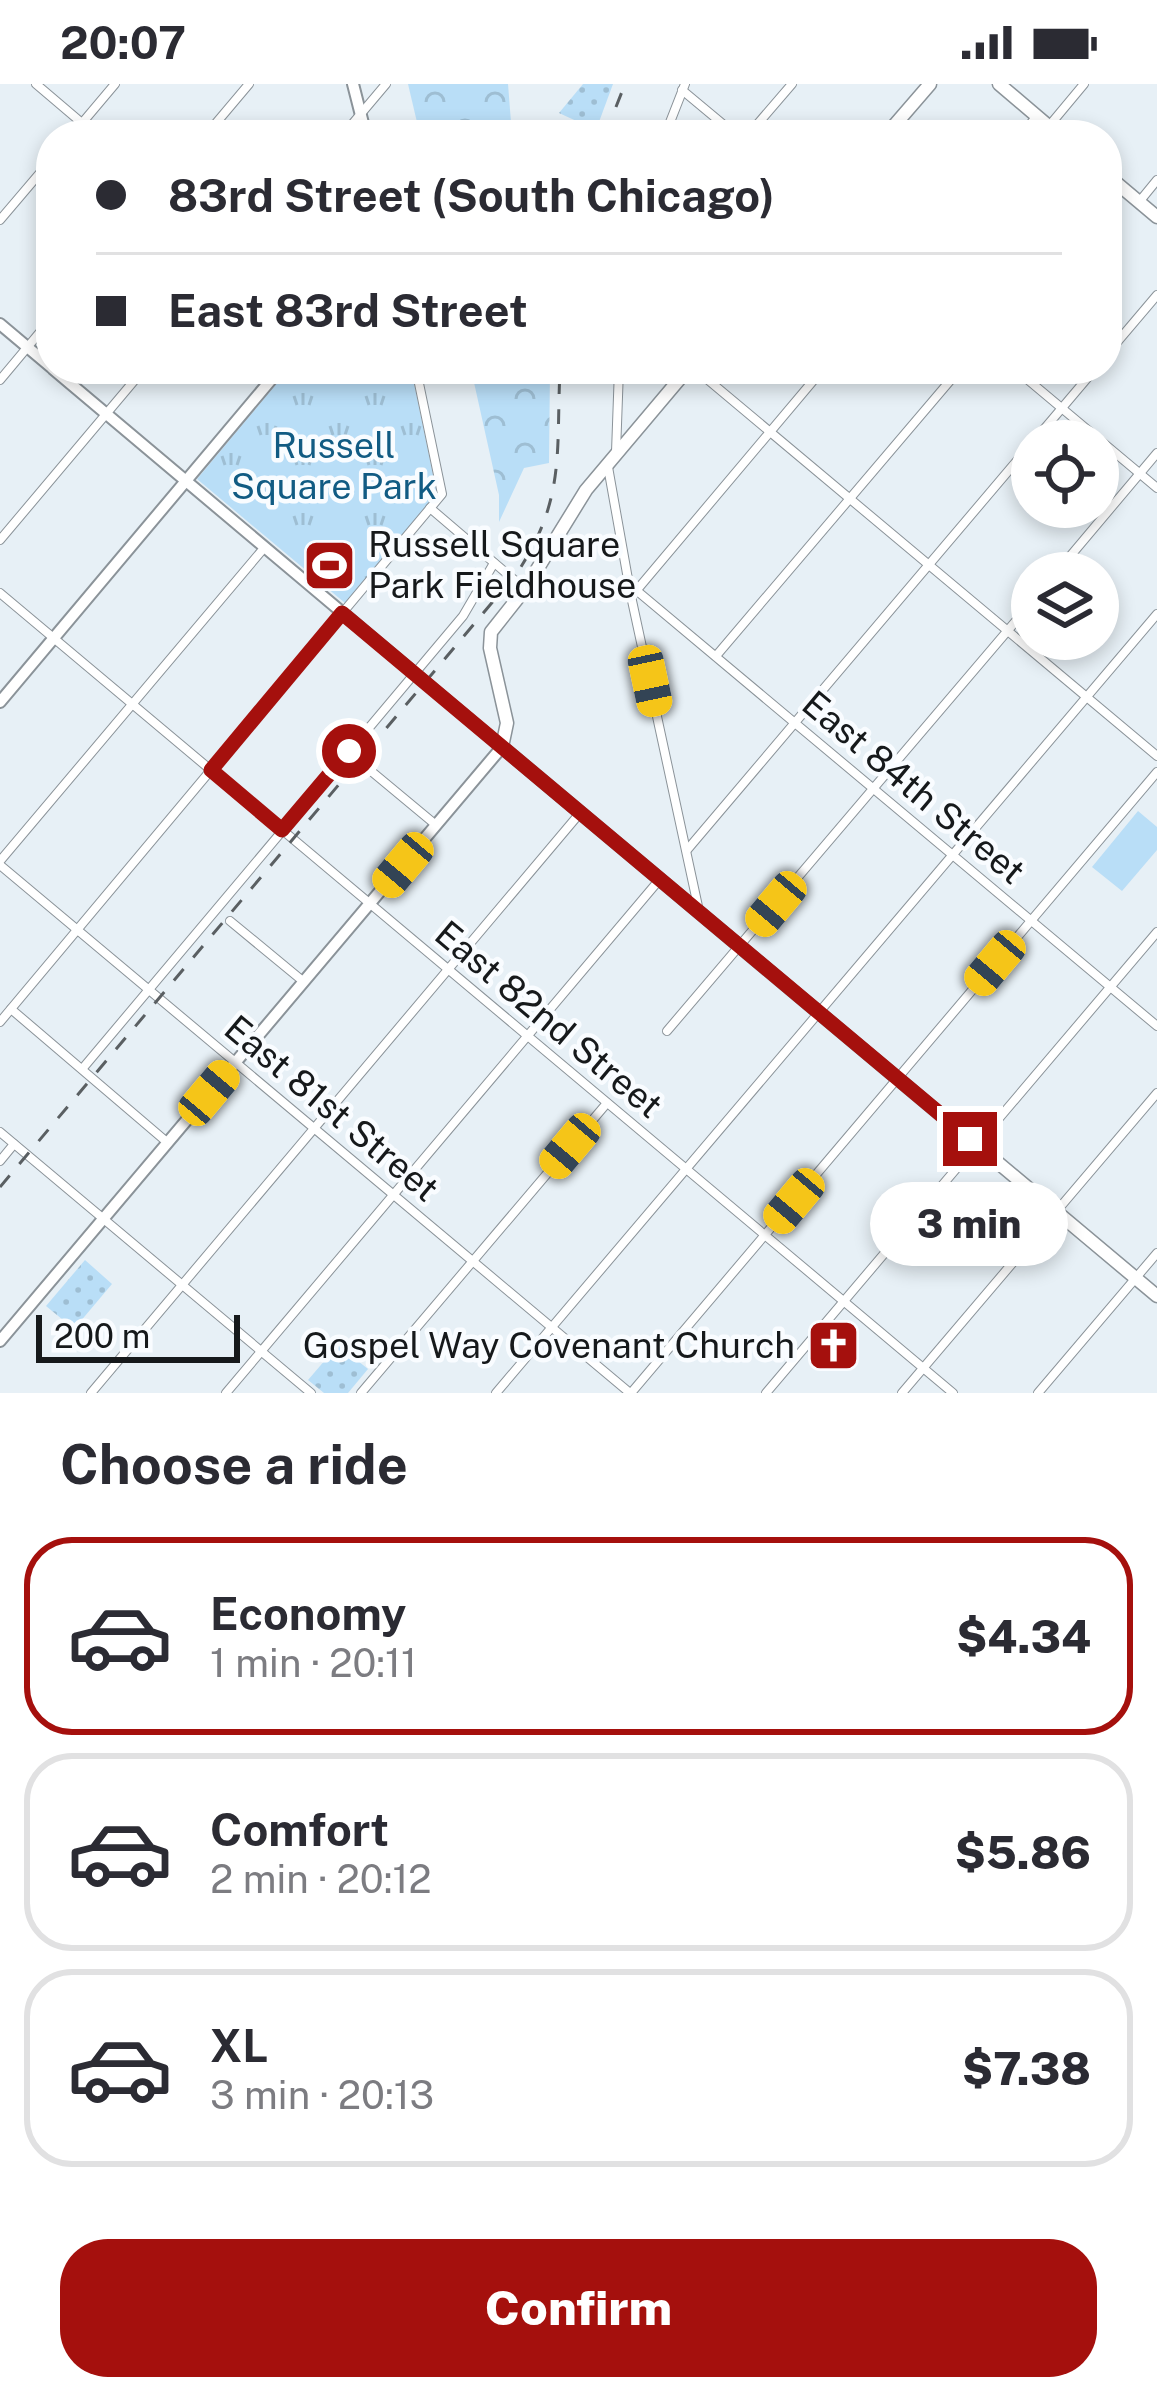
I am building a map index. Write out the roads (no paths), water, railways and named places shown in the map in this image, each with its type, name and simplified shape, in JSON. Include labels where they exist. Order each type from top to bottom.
[{"type":"main road","points":[[899,120],[929,84]]},
{"type":"main road","points":[[998,84],[1042,120]]},
{"type":"main road","points":[[1122,190],[1157,217]]},
{"type":"main road","points":[[679,384],[579,500],[525,589],[490,632],[507,724],[502,747],[1157,1296]]},
{"type":"street","points":[[35,84],[78,120]]},
{"type":"street","points":[[85,120],[115,84]]},
{"type":"street","points":[[219,120],[249,84]]},
{"type":"street","points":[[353,84],[363,120]]},
{"type":"street","points":[[356,120],[386,84]]},
{"type":"street","points":[[761,120],[792,84]]},
{"type":"street","points":[[1061,120],[1084,84]]},
{"type":"street","points":[[671,120],[684,87],[720,120]]},
{"type":"street","points":[[1034,120],[1037,116]]},
{"type":"street","points":[[0,220],[36,178]]},
{"type":"street","points":[[1139,202],[1157,180]]},
{"type":"street","points":[[1122,337],[1157,296]]},
{"type":"street","points":[[0,324],[36,354]]},
{"type":"street","points":[[0,380],[36,337]]},
{"type":"street","points":[[0,1341],[502,747],[71,384]]},
{"type":"street","points":[[0,540],[131,384]]},
{"type":"street","points":[[0,702],[263,384]]},
{"type":"street","points":[[0,1022],[442,494],[419,384]]},
{"type":"street","points":[[619,384],[612,458],[634,593],[699,912]]},
{"type":"street","points":[[711,384],[1157,756]]},
{"type":"street","points":[[634,593],[810,384]]},
{"type":"street","points":[[716,657],[947,384]]},
{"type":"street","points":[[1033,384],[1157,488]]},
{"type":"street","points":[[1051,420],[1082,384]]},
{"type":"street","points":[[1074,552],[1157,453]]},
{"type":"street","points":[[686,850],[1011,468]]},
{"type":"street","points":[[430,508],[525,589]]},
{"type":"street","points":[[0,863],[264,548]]},
{"type":"street","points":[[83,1068],[469,608],[494,563]]},
{"type":"street","name":"East 82nd Street","points":[[0,593],[953,1393]]},
{"type":"street","name":"East 84th Street","points":[[634,593],[1157,1026]]},
{"type":"street","points":[[496,1393],[1157,614]]},
{"type":"street","points":[[667,1031],[1011,626]]},
{"type":"street","points":[[371,771],[436,825]]},
{"type":"street","points":[[631,1393],[1157,772]]},
{"type":"street","points":[[91,1393],[580,813]]},
{"type":"street","name":"East 81st Street","points":[[0,863],[631,1393]]},
{"type":"street","points":[[226,1393],[659,879]]},
{"type":"street","points":[[230,921],[304,982]]},
{"type":"street","points":[[766,1393],[1157,932]]},
{"type":"street","points":[[11,1009],[168,1142]]},
{"type":"street","points":[[902,1393],[1157,1093]]},
{"type":"street","points":[[361,1393],[607,1103]]},
{"type":"street","points":[[0,1132],[311,1393]]},
{"type":"street","points":[[0,1161],[14,1144]]},
{"type":"street","points":[[1038,1393],[1157,1253]]},
{"type":"railway","points":[[611,120],[625,84]]},
{"type":"railway","points":[[0,1187],[517,573],[551,498],[560,384]]},
{"type":"place","name":"Russell Square Park Fieldhouse","points":[[329,565]]},
{"type":"place","name":"Gospel Way Covenant Church","points":[[834,1345]]},
{"type":"park label","name":"Russell Square Park","points":[[334,466]]}]
